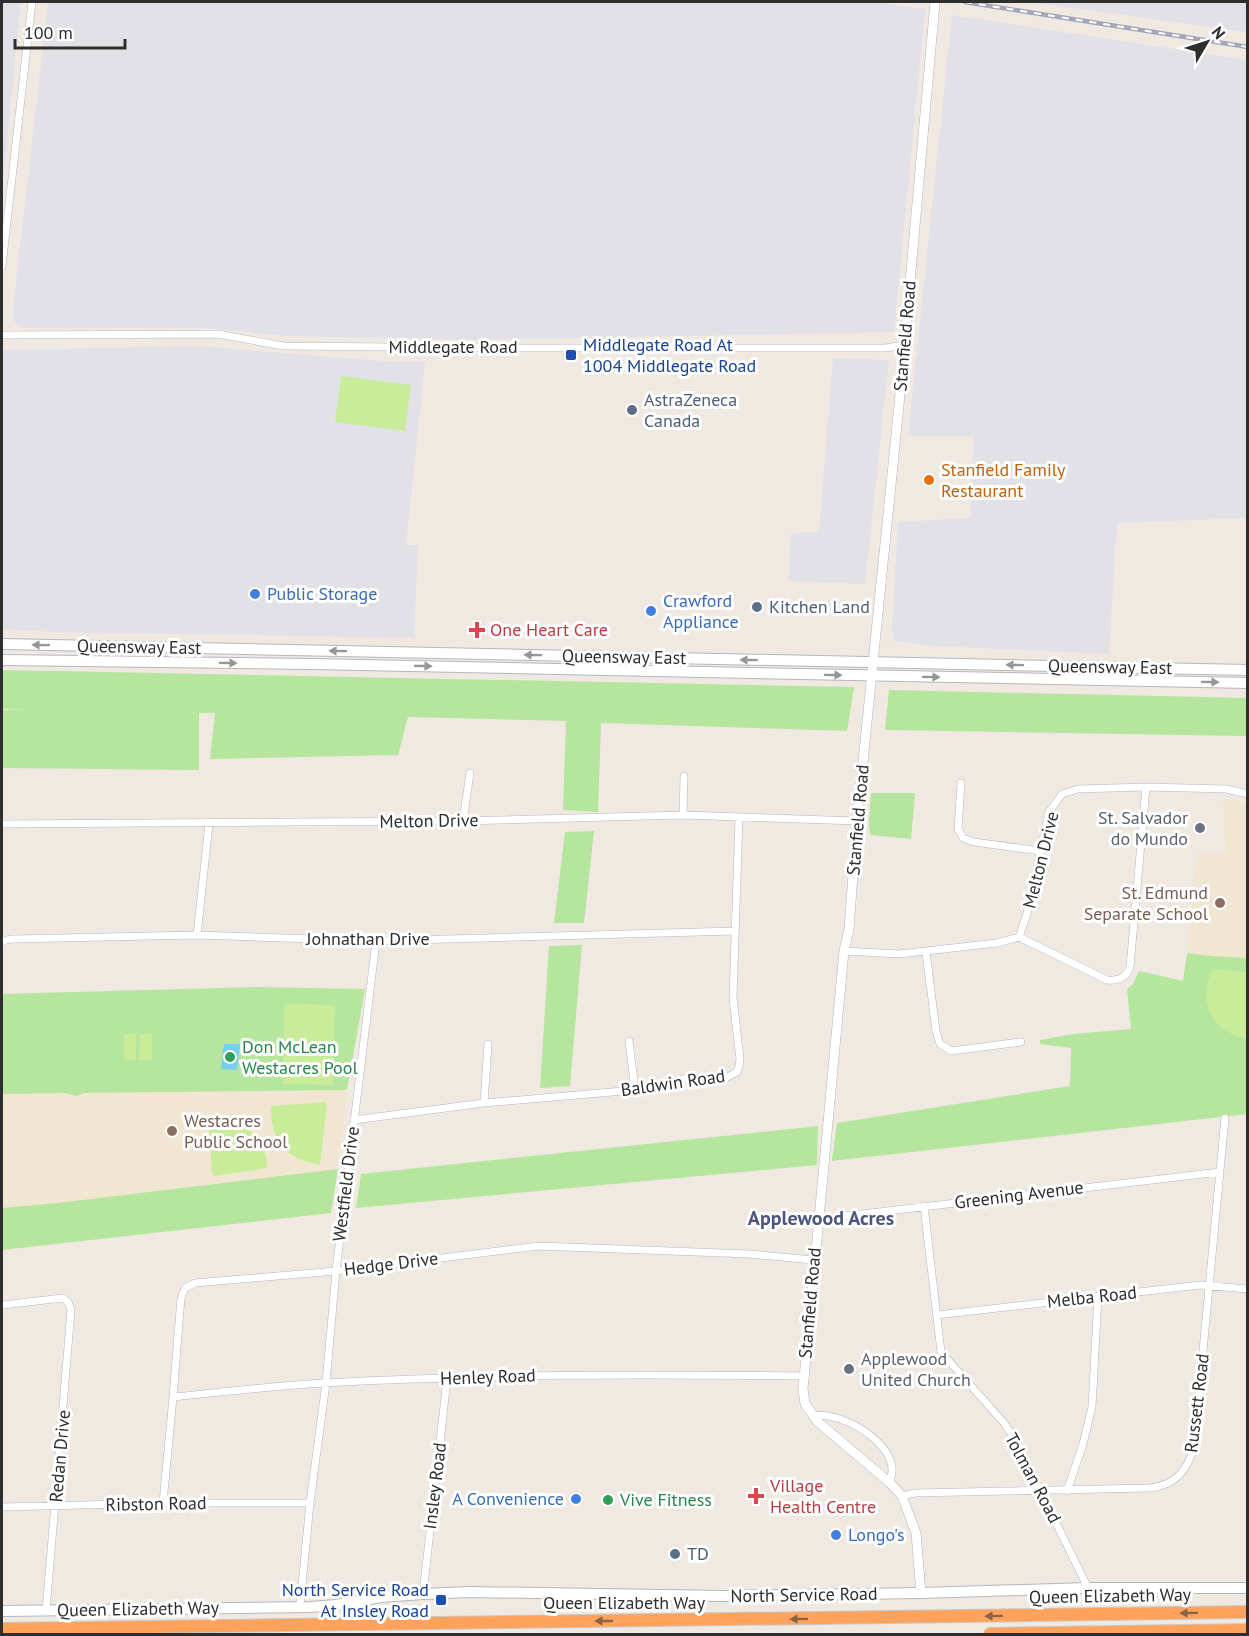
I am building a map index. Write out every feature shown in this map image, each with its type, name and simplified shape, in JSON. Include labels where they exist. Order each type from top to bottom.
[{"type":"highway","name":"Queen Elizabeth Way","points":[[2,1629],[1248,1612]]},
{"type":"highway","name":"Queen Elizabeth Way","points":[[990,1635],[1248,1630]]},
{"type":"main road","name":"Queensway East","points":[[2,645],[1248,669]]},
{"type":"main road","name":"Queensway East","points":[[2,660],[1248,683]]},
{"type":"main road","name":"North Service Road","points":[[2,1611],[336,1605],[381,1597],[469,1592],[722,1596],[1088,1588],[1248,1588]]},
{"type":"street","points":[[2,266],[32,2]]},
{"type":"street","name":"Stanfield Road","points":[[921,1593],[916,1533],[902,1496],[889,1482],[825,1430],[812,1416],[803,1397],[803,1376],[844,951],[849,929],[857,821],[905,345],[935,2]]},
{"type":"street","name":"Middlegate Road","points":[[2,335],[218,334],[290,346],[885,348],[905,345]]},
{"type":"street","points":[[463,821],[470,773]]},
{"type":"street","points":[[682,815],[684,776]]},
{"type":"street","points":[[961,783],[958,829],[963,838],[974,842],[1041,851]]},
{"type":"street","points":[[844,951],[899,954],[926,952],[997,943],[1019,937],[1107,980],[1118,980],[1130,967],[1146,787]]},
{"type":"street","name":"Melton Drive","points":[[1019,937],[1027,914],[1049,812],[1062,794],[1078,789],[1146,787],[1226,789],[1248,794]]},
{"type":"street","name":"Melton Drive","points":[[2,824],[463,821],[682,815],[857,821]]},
{"type":"street","name":"Baldwin Road","points":[[354,1120],[483,1103],[636,1090],[688,1078],[726,1078],[737,1072],[740,1059],[733,998],[739,818]]},
{"type":"street","points":[[198,935],[209,824]]},
{"type":"street","name":"Johnathan Drive","points":[[2,942],[13,939],[198,935],[376,941],[735,931]]},
{"type":"street","name":"Westfield Drive","points":[[300,1606],[310,1503],[326,1383],[336,1271],[376,941]]},
{"type":"street","points":[[926,952],[936,1031],[940,1044],[951,1051],[1020,1042]]},
{"type":"street","points":[[630,1041],[636,1090]]},
{"type":"street","points":[[483,1103],[488,1044]]},
{"type":"street","name":"Russett Road","points":[[902,1496],[915,1493],[1158,1487],[1179,1476],[1188,1465],[1194,1446],[1225,1118]]},
{"type":"street","name":"Greening Avenue","points":[[819,1219],[1220,1172]]},
{"type":"street","name":"Tolman Road","points":[[924,1206],[941,1353],[1004,1423],[1016,1441],[1088,1588]]},
{"type":"street","name":"Hedge Drive","points":[[162,1503],[181,1298],[185,1288],[195,1283],[336,1271],[539,1246],[749,1254],[814,1260]]},
{"type":"street","name":"Melba Road","points":[[937,1315],[1200,1285],[1248,1289]]},
{"type":"street","points":[[1066,1491],[1083,1444],[1092,1407],[1098,1296]]},
{"type":"street","name":"Redan Drive","points":[[2,1305],[63,1298],[68,1302],[71,1310],[46,1611]]},
{"type":"street","name":"Henley Road","points":[[173,1397],[326,1383],[579,1374],[803,1376]]},
{"type":"street","name":"Insley Road","points":[[423,1594],[447,1379]]},
{"type":"street","points":[[812,1416],[818,1414],[834,1417],[866,1431],[882,1446],[894,1470],[889,1482]]},
{"type":"street","name":"Ribston Road","points":[[2,1507],[162,1503],[310,1503]]},
{"type":"shaded area","points":[[2,2],[21,2],[2,191]]},
{"type":"shaded area","points":[[48,2],[879,2],[925,9],[894,332],[476,340],[285,336],[205,328],[21,328],[12,317]]},
{"type":"shaded area","points":[[1028,2],[1247,2],[1247,32]]},
{"type":"shaded area","points":[[952,15],[1247,60],[1247,518],[1117,523],[1109,654],[935,646],[894,641],[892,629],[898,522],[971,518],[973,436],[908,436]]},
{"type":"shaded area","points":[[195,346],[397,362],[425,362],[406,545],[418,545],[414,638],[54,632],[2,629],[2,350]]},
{"type":"shaded area","points":[[833,358],[889,360],[865,584],[788,581],[791,533],[819,532]]},
{"type":"shaded area","name":"St. Edmund Separate School","points":[[1223,798],[1247,803],[1247,958],[1187,953],[1197,853],[1226,854]]},
{"type":"shaded area","name":"Westacres Public School","points":[[347,1090],[338,1169],[2,1208],[2,1094]]},
{"type":"green space","points":[[341,376],[411,385],[405,431],[335,422]]},
{"type":"green space","points":[[2,670],[854,687],[847,731],[601,723],[598,812],[563,810],[566,721],[408,717],[398,755],[210,759],[215,713],[199,713],[199,770],[2,768],[2,710],[27,710],[2,709]]},
{"type":"green space","points":[[889,690],[1247,698],[1247,736],[885,730]]},
{"type":"green space","points":[[871,793],[915,793],[911,839],[870,835]]},
{"type":"green space","points":[[594,831],[584,923],[554,923],[565,832]]},
{"type":"green space","points":[[582,945],[570,1086],[540,1088],[549,946]]},
{"type":"green space","points":[[1187,953],[1247,958],[1247,1114],[832,1161],[837,1123],[1070,1086],[1071,1048],[1040,1044],[1040,1040],[1073,1034],[1131,1029],[1127,989],[1133,984],[1139,971],[1183,981]]},
{"type":"green space","points":[[1212,969],[1247,972],[1247,1039],[1221,1027],[1209,1011],[1207,999]]},
{"type":"green space","points":[[256,987],[365,989],[347,1090],[84,1093],[77,1096],[66,1093],[2,1094],[2,994]]},
{"type":"green space","points":[[284,1004],[335,1005],[333,1085],[283,1084]]},
{"type":"green space","points":[[124,1034],[136,1034],[136,1060],[124,1060]]},
{"type":"green space","points":[[140,1034],[152,1034],[152,1060],[139,1060]]},
{"type":"green space","points":[[325,1102],[327,1104],[320,1165],[297,1158],[282,1146],[274,1129],[271,1106]]},
{"type":"green space","points":[[233,1124],[248,1130],[259,1139],[265,1152],[267,1168],[214,1176],[209,1129]]},
{"type":"green space","points":[[818,1126],[817,1165],[356,1208],[361,1174]]},
{"type":"green space","points":[[338,1169],[331,1213],[2,1250],[2,1208]]},
{"type":"water","name":"Don McLean Westacres Pool","points":[[224,1044],[240,1044],[237,1070],[221,1069]]},
{"type":"railway","points":[[965,2],[1248,47]]},
{"type":"place","name":"Middlegate Road At 1004 Middlegate Road","points":[[571,355]]},
{"type":"place","name":"AstraZeneca Canada","points":[[632,410]]},
{"type":"place","name":"Stanfield Family Restaurant","points":[[929,480]]},
{"type":"place","name":"Public Storage","points":[[255,594]]},
{"type":"place","name":"Kitchen Land","points":[[757,607]]},
{"type":"place","name":"Crawford Appliance","points":[[651,611]]},
{"type":"place","name":"One Heart Care","points":[[477,630]]},
{"type":"place","name":"St. Salvador do Mundo","points":[[1200,828]]},
{"type":"place","name":"St. Edmund Separate School","points":[[1220,903]]},
{"type":"place","name":"Don McLean Westacres Pool","points":[[230,1057]]},
{"type":"place","name":"Westacres Public School","points":[[172,1131]]},
{"type":"place","name":"Applewood United Church","points":[[849,1369]]},
{"type":"place","name":"Village Health Centre","points":[[756,1496]]},
{"type":"place","name":"A Convenience","points":[[576,1499]]},
{"type":"place","name":"Vive Fitness","points":[[608,1500]]},
{"type":"place","name":"Longo's","points":[[836,1535]]},
{"type":"place","name":"TD","points":[[675,1554]]},
{"type":"place","name":"North Service Road At Insley Road","points":[[441,1600]]},
{"type":"district","name":"Applewood Acres","points":[[821,1218]]}]
